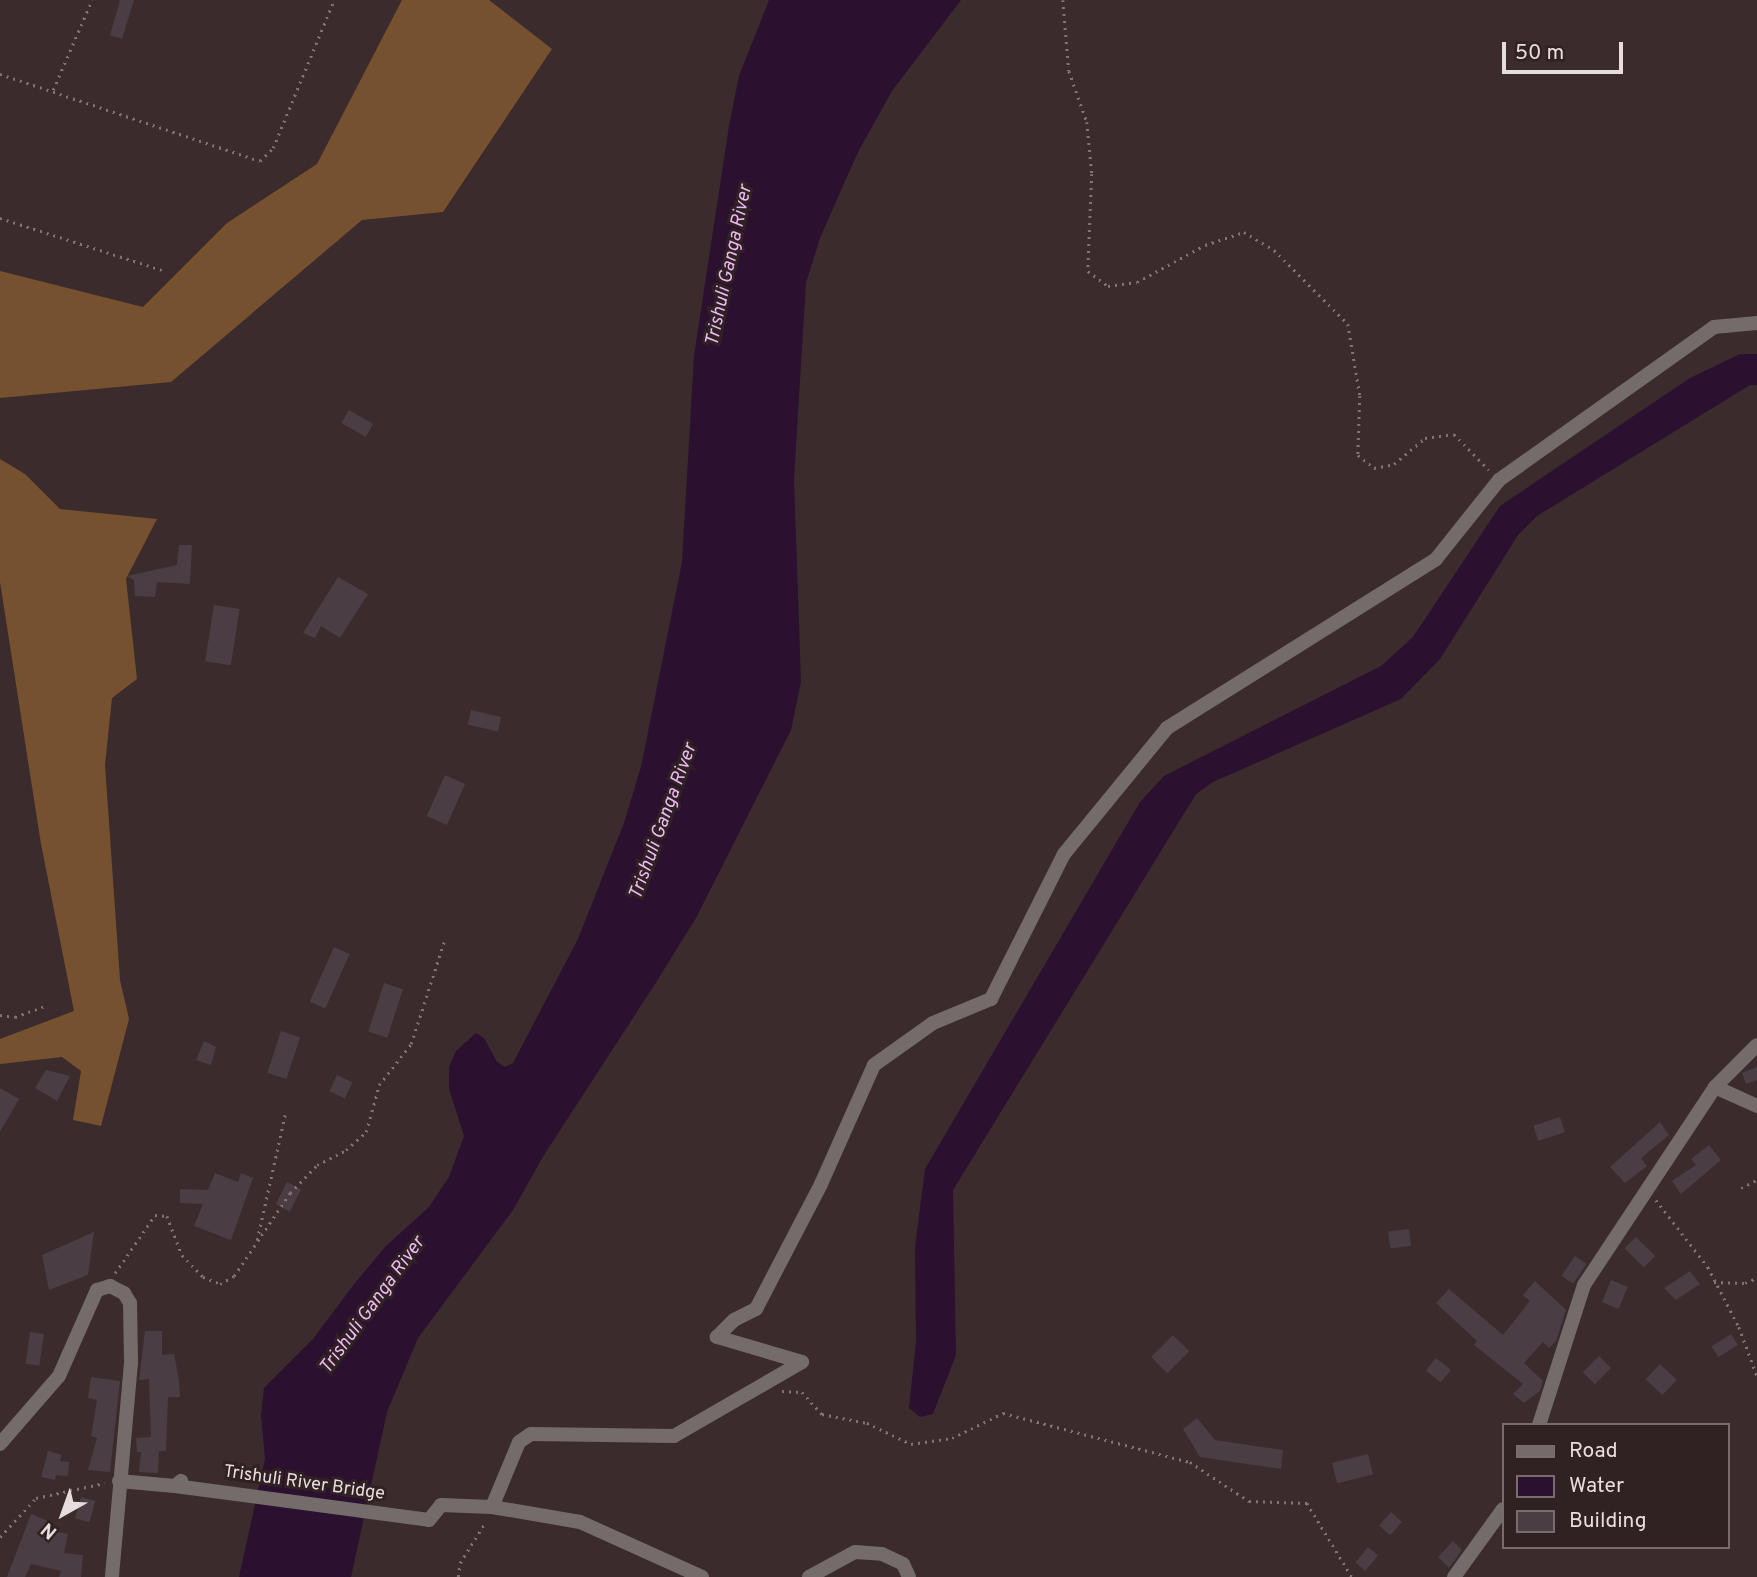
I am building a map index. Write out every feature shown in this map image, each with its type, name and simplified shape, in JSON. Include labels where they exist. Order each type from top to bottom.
[{"type":"street","points":[[702,1577],[580,1522],[492,1507],[519,1441],[531,1434],[674,1436],[802,1362],[717,1338],[733,1320],[756,1309],[821,1184],[874,1065],[933,1023],[991,999],[1065,854],[1167,728],[1436,559],[1499,480],[1714,327],[1757,323]]},
{"type":"street","points":[[1540,1423],[1584,1284],[1643,1189],[1715,1087],[1757,1045]]},
{"type":"street","points":[[1715,1087],[1757,1106]]},
{"type":"street","points":[[0,1444],[60,1376],[85,1312],[97,1290],[110,1286],[124,1293],[130,1303],[131,1363],[112,1577]]},
{"type":"street","name":"Trishuli River Bridge","points":[[119,1481],[180,1482],[429,1520],[441,1505],[492,1507]]},
{"type":"street","points":[[1454,1577],[1502,1510]]},
{"type":"street","points":[[809,1577],[855,1552],[882,1554],[903,1564],[909,1577]]},
{"type":"path","points":[[52,91],[92,0]]},
{"type":"path","points":[[0,74],[260,161],[274,148],[334,0]]},
{"type":"path","points":[[1063,0],[1069,71],[1087,122],[1093,174],[1088,271],[1108,286],[1137,282],[1205,245],[1244,232],[1275,250],[1348,324],[1360,397],[1359,455],[1374,468],[1394,464],[1425,438],[1454,434],[1499,480]]},
{"type":"path","points":[[0,218],[165,271]]},
{"type":"path","points":[[110,1286],[120,1261],[155,1215],[167,1216],[182,1255],[203,1277],[220,1284],[234,1276],[290,1193],[317,1165],[346,1150],[366,1132],[379,1085],[411,1044],[445,939]]},
{"type":"path","points":[[0,1015],[15,1017],[46,1006]]},
{"type":"path","points":[[257,1243],[285,1115]]},
{"type":"path","points":[[1741,1188],[1757,1180]]},
{"type":"path","points":[[1643,1189],[1661,1204],[1714,1282],[1739,1327],[1757,1376]]},
{"type":"path","points":[[1714,1282],[1745,1283],[1757,1278]]},
{"type":"path","points":[[777,1391],[802,1392],[822,1414],[867,1423],[911,1444],[952,1438],[1003,1413],[1190,1462],[1249,1501],[1307,1503],[1352,1577]]},
{"type":"path","points":[[0,1537],[36,1498],[119,1481]]},
{"type":"path","points":[[458,1577],[460,1563],[481,1536],[492,1507]]},
{"type":"shaded area","points":[[402,0],[489,0],[552,49],[443,212],[362,220],[171,382],[0,398],[0,271],[143,307],[227,223],[317,164]]},
{"type":"shaded area","points":[[0,459],[25,474],[60,509],[157,519],[126,579],[137,679],[112,698],[105,765],[120,980],[129,1019],[101,1126],[73,1120],[81,1071],[62,1057],[0,1064],[0,1039],[74,1011],[41,844],[0,582]]},
{"type":"water","name":"Trishuli Ganga River","points":[[769,0],[961,0],[892,91],[858,152],[820,238],[806,283],[794,479],[801,682],[791,730],[696,918],[544,1155],[513,1210],[418,1338],[387,1412],[351,1577],[239,1577],[265,1459],[261,1415],[264,1388],[313,1339],[386,1246],[429,1207],[449,1177],[464,1136],[449,1089],[449,1067],[456,1051],[476,1033],[484,1038],[497,1062],[505,1067],[513,1063],[578,939],[624,823],[641,767],[682,562],[694,356],[729,126],[739,76]]},
{"type":"water","points":[[1740,354],[1757,354],[1757,385],[1750,385],[1537,516],[1518,535],[1440,659],[1401,699],[1213,782],[1196,794],[953,1190],[956,1355],[933,1414],[920,1417],[909,1408],[916,1342],[915,1247],[925,1169],[1140,802],[1164,776],[1381,666],[1413,637],[1500,506],[1690,378]]},
{"type":"building","points":[[120,0],[134,0],[122,39],[110,35]]},
{"type":"building","points":[[349,410],[373,424],[366,437],[342,423]]},
{"type":"building","points":[[179,545],[192,545],[190,584],[157,582],[155,597],[135,596],[134,580],[127,576],[177,565]]},
{"type":"building","points":[[338,577],[368,594],[340,638],[321,626],[315,638],[303,633]]},
{"type":"building","points":[[214,605],[240,609],[231,665],[205,661]]},
{"type":"building","points":[[471,710],[501,717],[498,732],[468,725]]},
{"type":"building","points":[[445,775],[465,784],[447,825],[427,816]]},
{"type":"building","points":[[334,947],[350,954],[325,1009],[310,1002]]},
{"type":"building","points":[[384,983],[403,989],[387,1038],[368,1032]]},
{"type":"building","points":[[281,1031],[300,1037],[286,1079],[267,1073]]},
{"type":"building","points":[[204,1041],[216,1047],[211,1065],[196,1060]]},
{"type":"building","points":[[1757,1067],[1757,1080],[1746,1084],[1742,1073]]},
{"type":"building","points":[[46,1070],[70,1076],[57,1101],[35,1088]]},
{"type":"building","points":[[337,1075],[352,1082],[345,1098],[329,1091]]},
{"type":"building","points":[[0,1088],[19,1099],[0,1132]]},
{"type":"building","points":[[1560,1117],[1565,1132],[1538,1141],[1533,1126]]},
{"type":"building","points":[[1660,1122],[1669,1135],[1641,1158],[1647,1166],[1625,1183],[1610,1167]]},
{"type":"building","points":[[1709,1145],[1721,1160],[1681,1194],[1672,1181],[1696,1165],[1691,1159]]},
{"type":"building","points":[[215,1173],[238,1182],[241,1173],[253,1178],[231,1240],[194,1226],[203,1204],[180,1203],[180,1189],[208,1190]]},
{"type":"building","points":[[287,1182],[301,1189],[290,1212],[276,1204]]},
{"type":"building","points":[[1409,1229],[1411,1246],[1390,1248],[1388,1232]]},
{"type":"building","points":[[94,1232],[88,1275],[49,1290],[42,1255]]},
{"type":"building","points":[[1636,1237],[1655,1256],[1644,1267],[1625,1248]]},
{"type":"building","points":[[1575,1256],[1587,1264],[1573,1284],[1562,1276]]},
{"type":"building","points":[[1690,1271],[1700,1284],[1676,1300],[1664,1288]]},
{"type":"building","points":[[1611,1280],[1628,1287],[1619,1309],[1602,1302]]},
{"type":"building","points":[[1535,1281],[1566,1310],[1556,1341],[1549,1348],[1543,1342],[1524,1363],[1543,1381],[1540,1391],[1524,1403],[1513,1394],[1523,1384],[1474,1345],[1477,1341],[1436,1303],[1449,1289],[1503,1335],[1530,1301],[1523,1295]]},
{"type":"building","points":[[145,1331],[162,1331],[162,1355],[174,1354],[179,1380],[180,1397],[168,1397],[166,1451],[159,1451],[158,1473],[139,1472],[141,1452],[137,1452],[136,1438],[151,1437],[149,1379],[139,1380]]},
{"type":"building","points":[[30,1332],[44,1334],[39,1366],[26,1364]]},
{"type":"building","points":[[1731,1334],[1738,1345],[1718,1357],[1711,1346]]},
{"type":"building","points":[[1173,1335],[1189,1351],[1167,1373],[1151,1357]]},
{"type":"building","points":[[1599,1356],[1611,1368],[1595,1384],[1583,1372]]},
{"type":"building","points":[[1436,1358],[1451,1370],[1441,1382],[1426,1370]]},
{"type":"building","points":[[1660,1364],[1677,1380],[1662,1395],[1646,1379]]},
{"type":"building","points":[[91,1377],[120,1381],[110,1472],[88,1470],[97,1438],[91,1436],[97,1400],[88,1398]]},
{"type":"building","points":[[1197,1418],[1215,1440],[1283,1450],[1281,1469],[1200,1457],[1183,1429]]},
{"type":"building","points":[[48,1451],[62,1455],[60,1461],[69,1462],[68,1476],[56,1475],[55,1480],[41,1477]]},
{"type":"building","points":[[1368,1454],[1373,1474],[1337,1483],[1332,1463]]},
{"type":"building","points":[[81,1497],[95,1501],[89,1522],[75,1518]]},
{"type":"building","points":[[1391,1512],[1402,1522],[1390,1535],[1379,1525]]},
{"type":"building","points":[[31,1514],[48,1521],[45,1529],[68,1534],[64,1553],[83,1555],[81,1577],[59,1577],[61,1571],[31,1564],[25,1577],[7,1577]]},
{"type":"building","points":[[1453,1541],[1462,1550],[1449,1568],[1438,1557]]},
{"type":"building","points":[[1368,1547],[1378,1555],[1366,1571],[1355,1563]]}]
